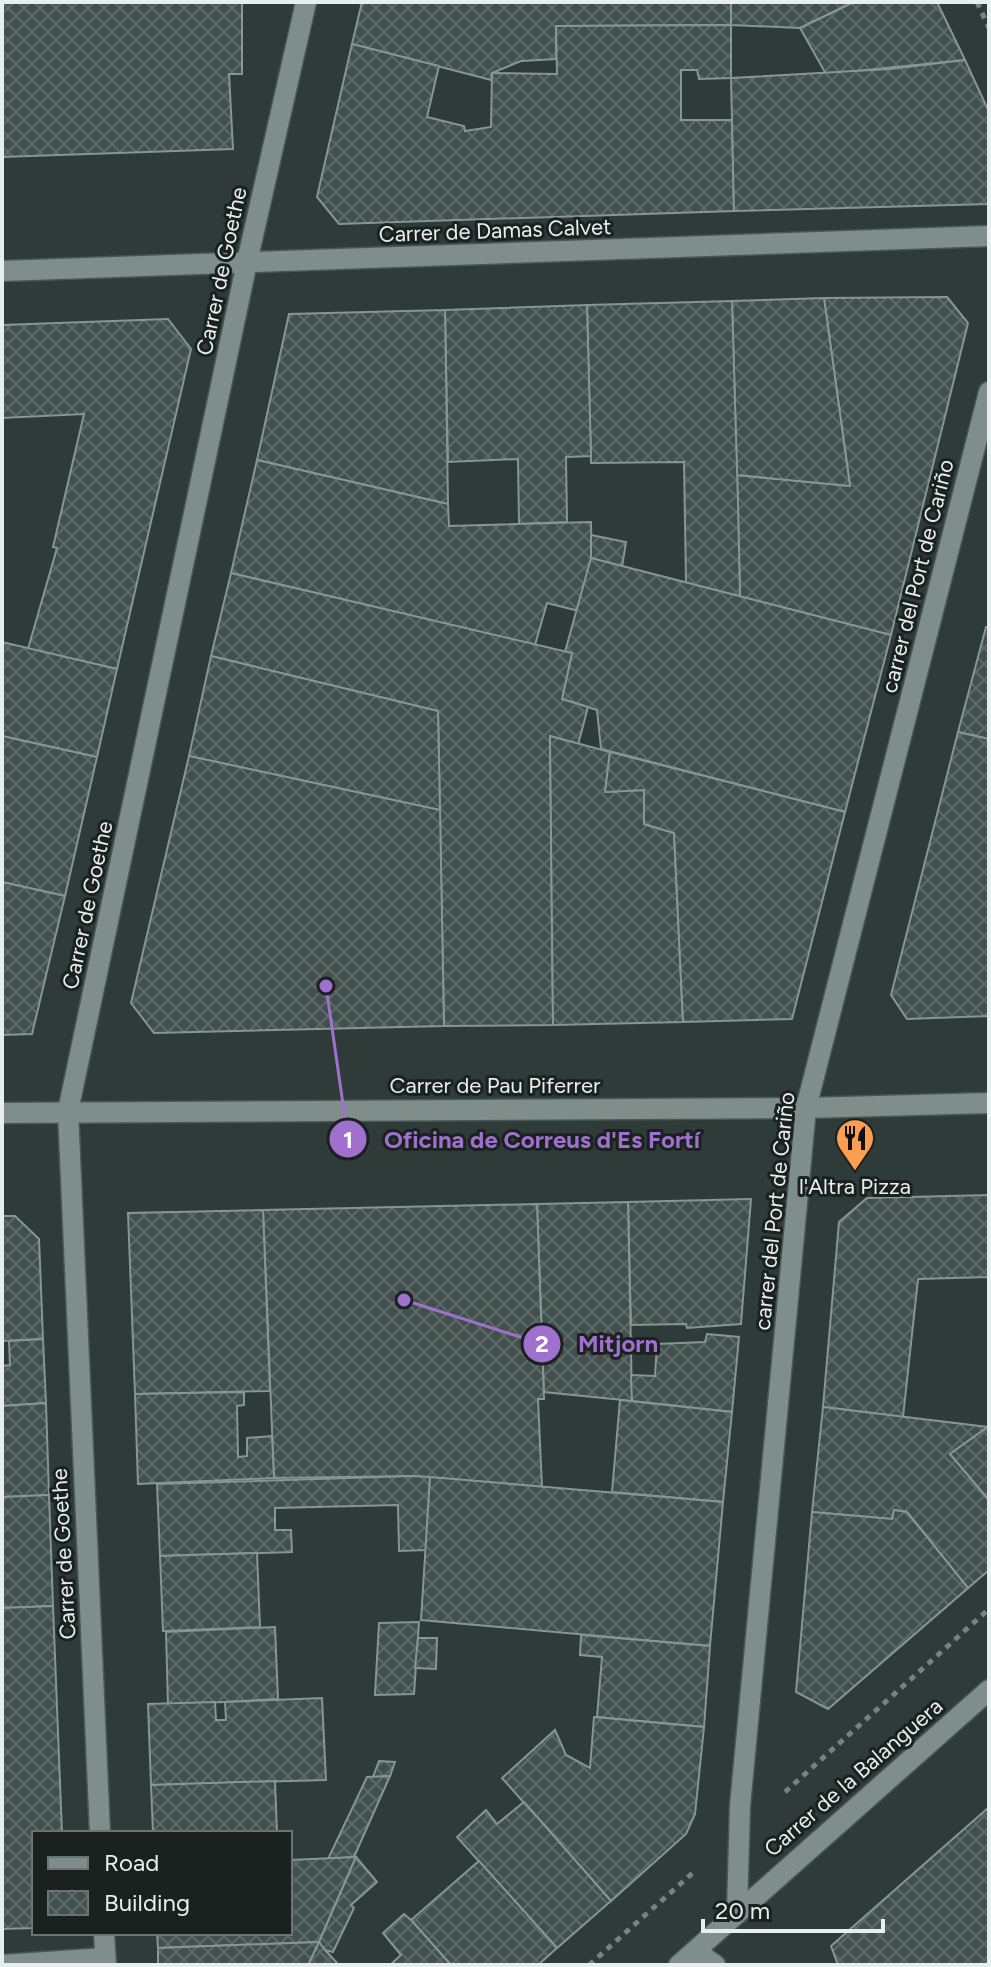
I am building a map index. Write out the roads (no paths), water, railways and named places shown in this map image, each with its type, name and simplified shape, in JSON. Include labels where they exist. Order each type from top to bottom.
[{"type":"street","name":"Carrer de Goethe","points":[[100,1831],[68,1111],[247,262],[306,2]]},
{"type":"street","name":"Carrer de Damas Calvet","points":[[2,271],[989,236]]},
{"type":"street","name":"carrer del Port de Cariño","points":[[737,1911],[739,1832],[806,1108],[989,392]]},
{"type":"street","name":"Carrer de Pau Piferrer","points":[[2,1113],[806,1108],[989,1103]]},
{"type":"street","name":"Carrer de la Balanguera","points":[[687,1958],[989,1690]]},
{"type":"street","points":[[2,1965],[106,1962],[104,1935]]},
{"type":"street","points":[[687,1958],[715,1965]]},
{"type":"place","name":"Oficina de Correus d'Es Fortí","points":[[326,986]]},
{"type":"place","name":"l'Altra Pizza","points":[[855,1172]]},
{"type":"place","name":"Mitjorn","points":[[404,1300]]}]
